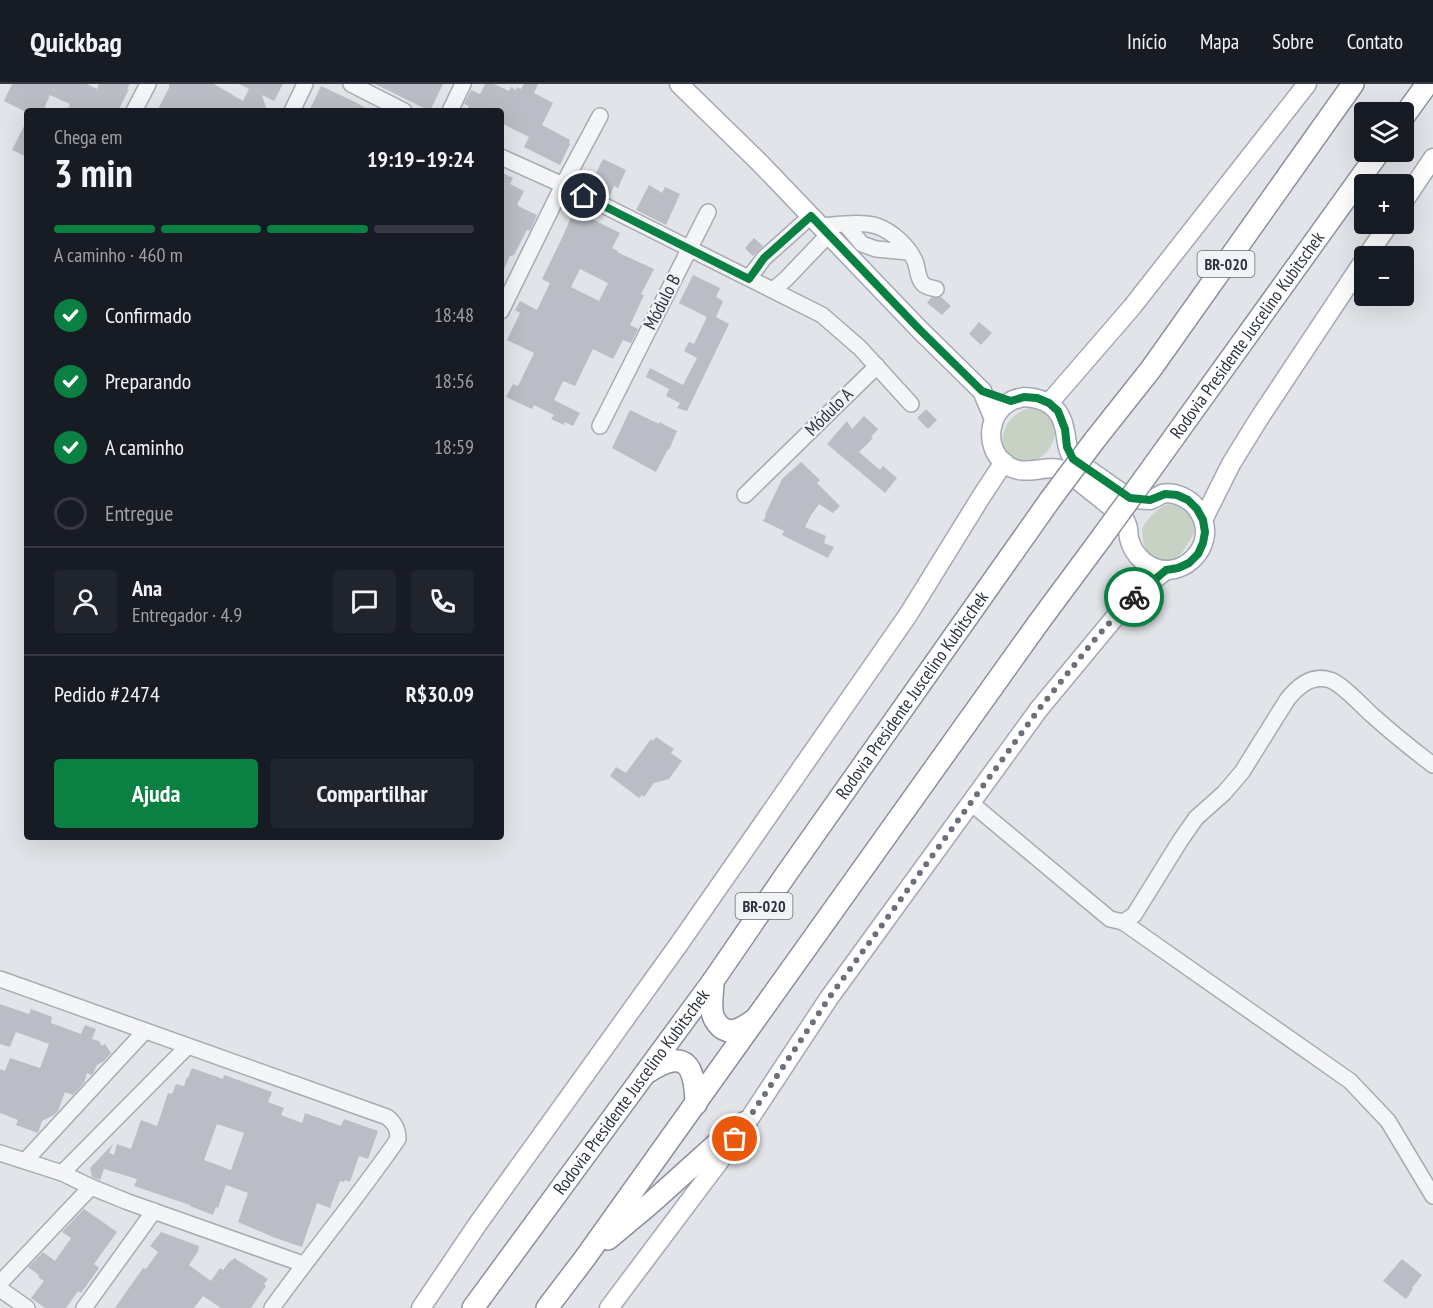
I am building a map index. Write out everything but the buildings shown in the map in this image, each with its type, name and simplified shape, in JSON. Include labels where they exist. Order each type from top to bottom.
[{"type":"highway","name":"Rodovia Presidente Juscelino Kubitschek","points":[[473,1308],[713,981],[1050,500],[1151,369],[1353,84]]},
{"type":"highway","points":[[1414,102],[1427,84]]},
{"type":"highway","name":"Rodovia Presidente Juscelino Kubitschek","points":[[547,1308],[1372,162]]},
{"type":"highway","points":[[713,981],[712,1010],[714,1018],[722,1029],[738,1030],[757,1018]]},
{"type":"highway","points":[[643,1075],[660,1064],[673,1061],[683,1062],[691,1070],[694,1078],[696,1104]]},
{"type":"highway","points":[[585,1258],[651,1203],[731,1131],[746,1122]]},
{"type":"main road","points":[[1049,403],[1132,307],[1307,84]]},
{"type":"main road","points":[[686,88],[982,391],[994,419]]},
{"type":"main road","points":[[1414,186],[1433,158]]},
{"type":"main road","points":[[1203,520],[1231,464],[1260,417],[1354,276]]},
{"type":"main road","points":[[982,391],[1011,401]]},
{"type":"main road","points":[[1024,397],[1037,398],[1049,403],[1058,411],[1065,429],[1067,447],[1073,459],[1130,498],[1150,500],[1165,494],[1177,495],[1188,500],[1197,509],[1203,520],[1205,532],[1198,554],[1189,563],[1166,570],[1146,564],[1132,549],[1127,523],[1118,512],[1066,471],[1052,469],[1024,471],[1013,468],[996,453],[991,442],[991,430],[994,419],[1001,408],[1011,401],[1024,397]]},
{"type":"main road","points":[[421,1308],[477,1225],[679,944],[908,615],[1004,462]]},
{"type":"main road","points":[[609,1308],[735,1139],[829,998],[1039,709],[1121,610],[1166,570]]},
{"type":"street","points":[[136,108],[148,84]]},
{"type":"street","points":[[293,108],[305,84]]},
{"type":"street","points":[[351,84],[398,108]]},
{"type":"street","points":[[451,108],[463,84]]},
{"type":"street","points":[[504,305],[600,116]]},
{"type":"street","points":[[504,158],[563,185],[822,315],[860,348],[911,404]]},
{"type":"street","name":"Módulo B","points":[[600,426],[708,212]]},
{"type":"street","points":[[749,279],[764,258],[820,225],[859,224],[875,226],[889,232],[901,242],[915,261],[923,284],[936,289]]},
{"type":"street","points":[[773,290],[786,279],[820,225]]},
{"type":"street","points":[[846,225],[862,244],[876,249],[908,252]]},
{"type":"street","name":"Módulo A","points":[[745,495],[877,366]]},
{"type":"street","points":[[1123,922],[1134,915],[1196,819],[1224,793],[1242,772],[1287,700],[1305,682],[1318,678],[1330,680],[1433,765]]},
{"type":"street","points":[[971,803],[1110,919],[1123,922],[1350,1081],[1388,1120],[1433,1196]]},
{"type":"street","points":[[0,979],[387,1117],[396,1126],[398,1139],[272,1308]]},
{"type":"street","points":[[25,1161],[145,1031]]},
{"type":"street","points":[[62,1173],[187,1047]]},
{"type":"street","points":[[0,1154],[62,1173],[91,1187],[154,1211],[303,1264]]},
{"type":"street","points":[[0,1283],[91,1187]]},
{"type":"street","points":[[84,1308],[154,1211]]},
{"type":"street","points":[[0,1289],[27,1308]]},
{"type":"green space","points":[[1034,406],[1047,408],[1054,422],[1055,434],[1046,453],[1034,461],[1019,465],[1002,448],[1004,432],[1014,416]]},
{"type":"green space","points":[[1182,502],[1196,517],[1193,535],[1177,557],[1171,561],[1158,561],[1148,553],[1142,530],[1150,517],[1160,508]]},
{"type":"way so far","points":[[735,1139],[829,998],[1039,709],[1096,638],[1134,597]]},
{"type":"route","points":[[584,196],[749,279],[764,258],[811,216],[982,391],[1011,401],[1024,397],[1037,398],[1049,403],[1058,411],[1065,429],[1067,447],[1073,459],[1130,498],[1150,500],[1165,494],[1177,495],[1188,500],[1197,509],[1203,520],[1205,532],[1198,554],[1189,563],[1166,570],[1134,597]]}]
